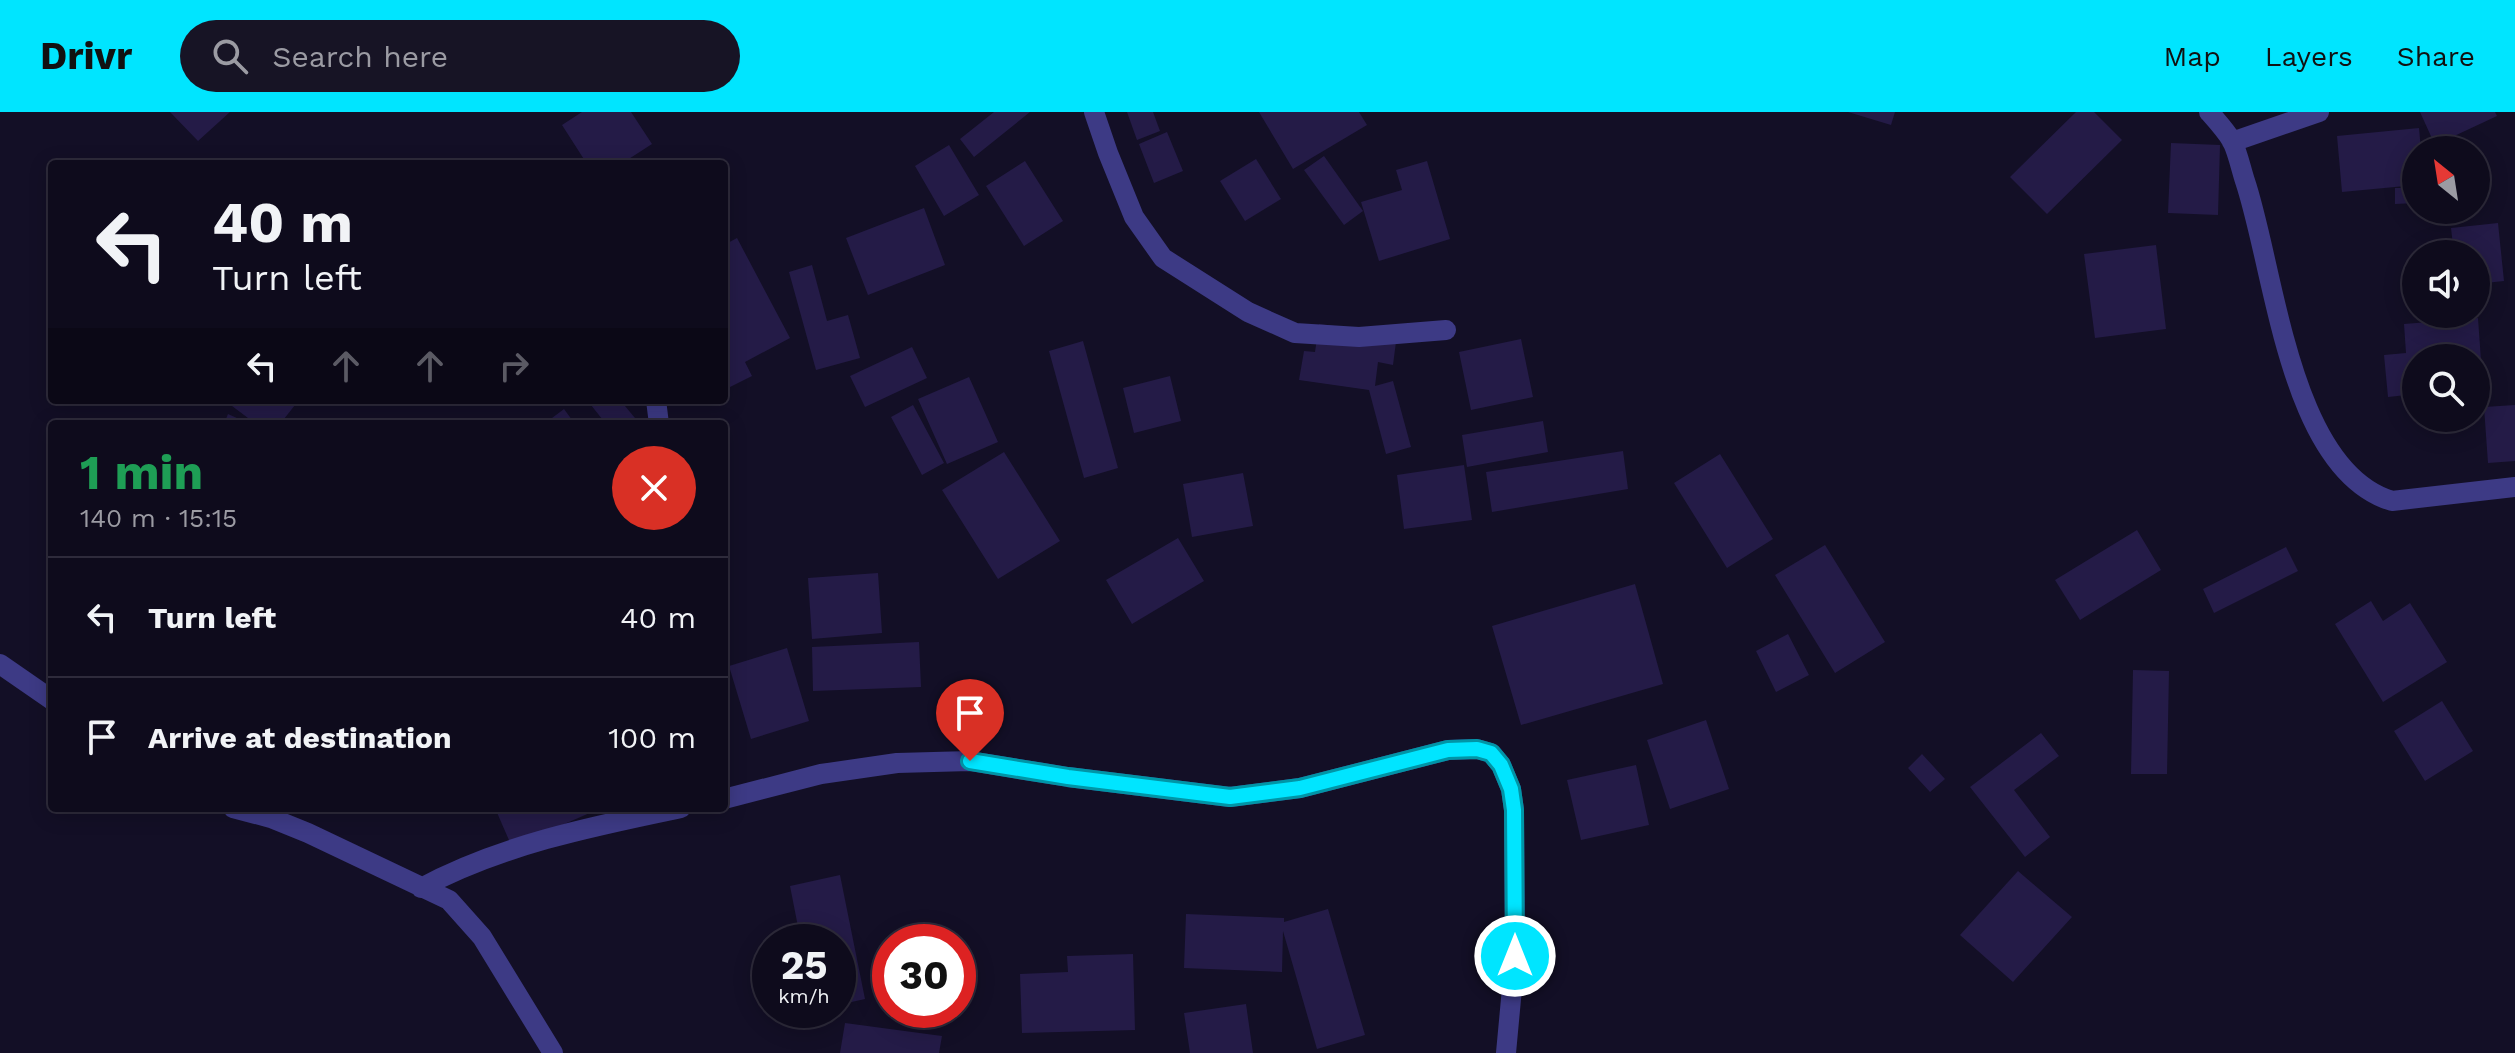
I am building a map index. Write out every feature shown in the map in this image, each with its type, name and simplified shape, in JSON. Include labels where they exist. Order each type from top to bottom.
[{"type":"street","points":[[1094,112],[1134,217],[1163,258],[1248,312],[1295,333],[1359,337],[1446,330]]},
{"type":"street","points":[[2209,112],[2232,142],[2251,199],[2298,384],[2335,461],[2362,487],[2392,501],[2515,487]]},
{"type":"street","points":[[2232,142],[2319,112]]},
{"type":"street","points":[[0,664],[48,697]]},
{"type":"street","points":[[728,798],[836,771],[897,763],[970,761],[1068,777],[1230,797],[1300,788],[1448,750],[1477,749],[1491,753],[1501,765],[1511,789],[1514,810],[1515,956],[1506,1053]]},
{"type":"street","points":[[421,888],[446,874],[520,848],[662,812]]},
{"type":"street","points":[[274,813],[449,900],[475,928],[503,969],[553,1053]]},
{"type":"building","points":[[170,112],[230,112],[198,141]]},
{"type":"building","points":[[582,112],[631,112],[652,144],[627,160],[584,160],[562,125]]},
{"type":"building","points":[[994,112],[1030,112],[974,157],[960,139]]},
{"type":"building","points":[[1127,112],[1153,112],[1160,131],[1137,140]]},
{"type":"building","points":[[1259,112],[1359,112],[1367,125],[1293,169]]},
{"type":"building","points":[[1848,112],[1895,112],[1891,125]]},
{"type":"building","points":[[2076,112],[2094,112],[2122,140],[2047,214],[2010,177]]},
{"type":"building","points":[[2420,112],[2495,112],[2497,116],[2454,136],[2431,136]]},
{"type":"building","points":[[2419,128],[2420,136],[2402,136],[2402,186],[2342,192],[2337,136]]},
{"type":"building","points":[[1167,132],[1183,171],[1154,183],[1139,144]]},
{"type":"building","points":[[2171,143],[2220,145],[2218,215],[2168,213]]},
{"type":"building","points":[[949,145],[979,195],[944,216],[915,166]]},
{"type":"building","points":[[1324,156],[1363,211],[1344,225],[1304,170]]},
{"type":"building","points":[[1256,159],[1281,199],[1245,221],[1220,181]]},
{"type":"building","points":[[1025,161],[1063,221],[1024,246],[986,186]]},
{"type":"building","points":[[1427,161],[1450,239],[1379,261],[1361,202],[1402,190],[1396,170]]},
{"type":"building","points":[[2395,188],[2402,188],[2402,204],[2395,204]]},
{"type":"building","points":[[924,208],[945,265],[868,295],[846,238]]},
{"type":"building","points":[[2498,223],[2504,281],[2490,282],[2490,240],[2452,240],[2451,228]]},
{"type":"building","points":[[737,238],[790,338],[745,362],[752,376],[728,388],[728,243]]},
{"type":"building","points":[[2156,245],[2166,329],[2095,338],[2084,254]]},
{"type":"building","points":[[812,265],[827,321],[848,315],[860,358],[816,370],[789,272]]},
{"type":"building","points":[[1319,324],[1397,334],[1393,365],[1378,362],[1375,386],[1393,381],[1411,447],[1386,454],[1369,390],[1299,380],[1304,351],[1315,352]]},
{"type":"building","points":[[2404,328],[2479,328],[2480,344],[2405,344]]},
{"type":"building","points":[[1521,339],[1533,397],[1471,410],[1459,352]]},
{"type":"building","points":[[1083,341],[1118,468],[1084,478],[1049,351]]},
{"type":"building","points":[[912,347],[927,378],[865,407],[850,376]]},
{"type":"building","points":[[2402,353],[2402,396],[2388,397],[2384,355]]},
{"type":"building","points":[[1170,376],[1181,421],[1134,433],[1123,388]]},
{"type":"building","points":[[969,377],[998,442],[947,464],[918,399]]},
{"type":"building","points":[[229,404],[296,404],[283,420],[251,420]]},
{"type":"building","points":[[623,404],[637,420],[603,420],[591,405]]},
{"type":"building","points":[[913,405],[944,463],[922,475],[891,417]]},
{"type":"building","points":[[2515,405],[2515,461],[2488,463],[2486,432],[2490,432],[2490,407]]},
{"type":"building","points":[[564,409],[572,420],[549,420]]},
{"type":"building","points":[[228,414],[241,420],[226,420]]},
{"type":"building","points":[[1543,421],[1548,452],[1467,467],[1462,435]]},
{"type":"building","points":[[1623,451],[1628,489],[1492,512],[1486,472]]},
{"type":"building","points":[[1004,452],[1060,541],[998,579],[942,490]]},
{"type":"building","points":[[1720,454],[1773,539],[1727,568],[1674,483]]},
{"type":"building","points":[[1464,465],[1472,520],[1404,529],[1397,475]]},
{"type":"building","points":[[1243,473],[1253,526],[1192,537],[1183,484]]},
{"type":"building","points":[[2137,530],[2161,570],[2080,620],[2055,580]]},
{"type":"building","points":[[1178,538],[1204,581],[1132,624],[1106,580]]},
{"type":"building","points":[[1825,545],[1885,642],[1835,673],[1775,575]]},
{"type":"building","points":[[2286,547],[2298,571],[2214,613],[2203,589]]},
{"type":"building","points":[[878,573],[882,633],[812,639],[808,578]]},
{"type":"building","points":[[1635,584],[1663,684],[1521,725],[1492,626]]},
{"type":"building","points":[[2371,601],[2383,621],[2410,603],[2447,662],[2383,702],[2335,624]]},
{"type":"building","points":[[1788,634],[1809,675],[1776,692],[1756,651]]},
{"type":"building","points":[[919,642],[921,687],[813,691],[812,647]]},
{"type":"building","points":[[787,648],[809,721],[751,739],[729,666]]},
{"type":"building","points":[[2133,670],[2169,671],[2167,774],[2131,774]]},
{"type":"building","points":[[2442,701],[2473,751],[2425,781],[2394,731]]},
{"type":"building","points":[[1706,720],[1729,789],[1670,809],[1647,740]]},
{"type":"building","points":[[2041,733],[2059,756],[2014,790],[2050,837],[2025,857],[1970,787]]},
{"type":"building","points":[[1922,754],[1945,779],[1930,792],[1908,768]]},
{"type":"building","points":[[1636,765],[1649,825],[1581,840],[1567,780]]},
{"type":"building","points":[[497,812],[592,812],[512,847]]},
{"type":"building","points":[[2018,871],[2072,917],[2013,982],[1960,935]]},
{"type":"building","points":[[840,875],[850,924],[797,924],[790,886]]},
{"type":"building","points":[[1328,909],[1365,1035],[1317,1049],[1283,931],[1282,972],[1184,968],[1186,914],[1284,918],[1284,922]]},
{"type":"building","points":[[856,954],[865,999],[856,1001]]},
{"type":"building","points":[[1133,954],[1135,1030],[1022,1033],[1020,974],[1068,972],[1067,956]]},
{"type":"building","points":[[1246,1004],[1253,1053],[1190,1053],[1184,1013]]},
{"type":"building","points":[[856,1024],[942,1036],[939,1053],[840,1053],[844,1028],[856,1028]]},
{"type":"route","points":[[970,761],[1157,790],[1230,797],[1300,788],[1448,750],[1477,749],[1491,753],[1501,765],[1511,789],[1514,810],[1515,956]]}]
